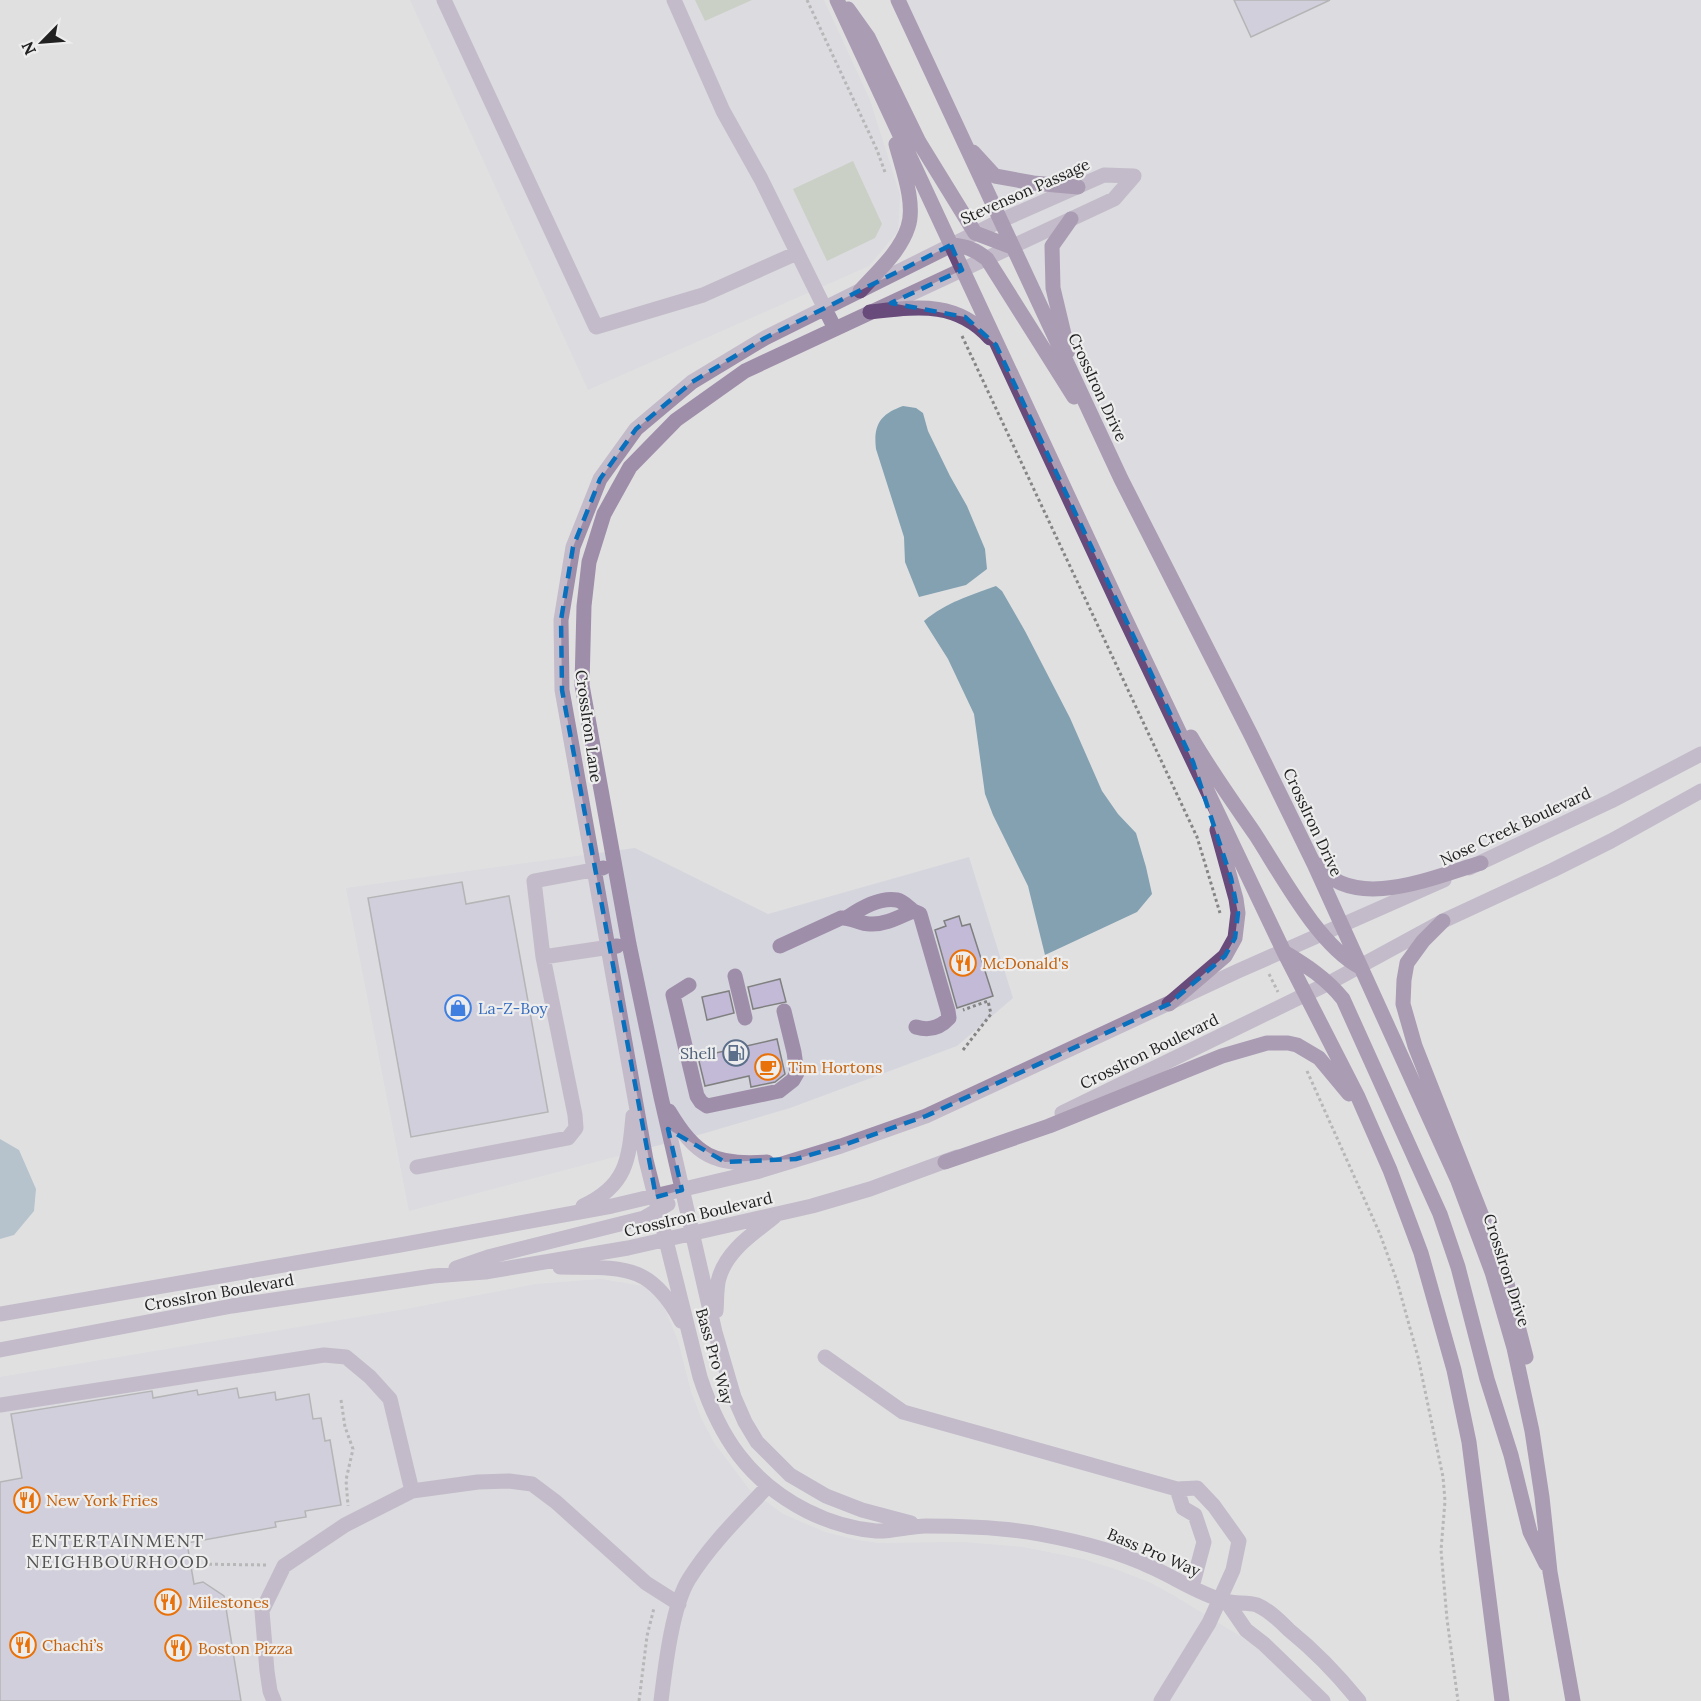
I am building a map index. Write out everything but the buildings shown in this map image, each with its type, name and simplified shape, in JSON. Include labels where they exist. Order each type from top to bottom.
[{"type":"main road","points":[[837,0],[996,345],[1193,762],[1305,995],[1339,1058],[1371,1128],[1422,1253],[1454,1370],[1469,1442],[1502,1701]]},
{"type":"main road","points":[[841,0],[868,37],[919,142],[975,233],[1012,247]]},
{"type":"main road","name":"CrossIron Drive","points":[[898,0],[1110,456],[1304,844],[1458,1181],[1492,1272],[1514,1348],[1532,1431],[1550,1572],[1573,1701]]},
{"type":"main road","points":[[860,291],[896,251],[904,238],[910,217],[908,190],[886,106]]},
{"type":"main road","points":[[963,141],[995,176],[1033,183],[1078,187]]},
{"type":"main road","points":[[1071,219],[1052,246],[1052,267],[1053,288],[1076,383]]},
{"type":"main road","points":[[951,245],[976,250],[987,258],[1110,456]]},
{"type":"main road","points":[[870,312],[920,307],[948,310],[981,327],[996,345]]},
{"type":"main road","points":[[1148,665],[1194,742],[1322,934],[1346,960],[1360,967]]},
{"type":"main road","points":[[1169,1004],[1225,956],[1231,947],[1238,913],[1232,878],[1193,762]]},
{"type":"main road","points":[[1304,844],[1320,868],[1331,879],[1355,888],[1374,890],[1394,887],[1481,863]]},
{"type":"main road","points":[[1443,921],[1423,941],[1407,963],[1403,1004],[1415,1046],[1504,1272],[1520,1330],[1535,1403],[1532,1431]]},
{"type":"main road","points":[[1284,952],[1314,970],[1343,999],[1440,1214],[1511,1455],[1530,1532],[1550,1572]]},
{"type":"main road","points":[[945,1162],[1049,1126],[1245,1048],[1267,1043],[1297,1045],[1319,1058],[1339,1081],[1371,1128]]},
{"type":"street","points":[[444,0],[596,327],[703,295],[797,253]]},
{"type":"street","points":[[674,0],[723,111],[761,179],[835,329]]},
{"type":"street","name":"Stevenson Passage","points":[[765,339],[975,233],[1104,175],[1134,176],[1114,199],[775,356]]},
{"type":"street","name":"CrossIron Lane","points":[[658,1204],[646,1160],[562,690],[561,620],[573,547],[600,479],[636,429],[692,382],[765,339]]},
{"type":"street","name":"CrossIron Lane","points":[[682,1190],[629,944],[582,685],[584,606],[589,562],[604,514],[630,467],[676,420],[745,371],[775,356]]},
{"type":"street","name":"Nose Creek Boulevard","points":[[1340,925],[1481,863],[1611,801],[1701,753]]},
{"type":"street","points":[[1360,967],[1443,921],[1563,866],[1701,790]]},
{"type":"street","points":[[417,1167],[568,1137],[576,1128],[543,957],[534,881],[615,866]]},
{"type":"street","points":[[780,946],[841,918],[848,917],[870,924],[889,921],[913,911],[920,914],[949,1018],[938,1027],[929,1029],[916,1027]]},
{"type":"street","name":"CrossIron Boulevard","points":[[682,1190],[841,1146],[926,1116],[1340,925]]},
{"type":"street","points":[[543,957],[629,944]]},
{"type":"street","name":"CrossIron Boulevard","points":[[0,1350],[232,1306],[609,1252],[777,1214],[870,1189],[945,1162],[1070,1110],[1360,967]]},
{"type":"street","points":[[735,975],[745,1018]]},
{"type":"street","points":[[689,986],[673,995],[697,1096],[706,1106],[779,1091],[793,1080],[797,1073],[784,1011]]},
{"type":"street","points":[[563,1216],[595,1201],[618,1181],[626,1162],[632,1132],[635,1095]]},
{"type":"street","points":[[661,1097],[680,1130],[693,1146],[707,1155],[725,1162],[749,1163],[796,1159]]},
{"type":"street","points":[[434,1276],[488,1257],[644,1218],[658,1204],[682,1190]]},
{"type":"street","name":"Bass Pro Way","points":[[682,1190],[715,1332],[734,1397],[757,1442],[790,1474],[826,1496],[862,1510],[923,1526]]},
{"type":"street","name":"CrossIron Boulevard","points":[[0,1314],[563,1216],[658,1204]]},
{"type":"street","name":"Bass Pro Way","points":[[658,1204],[710,1410],[737,1454],[767,1487],[809,1512],[854,1528],[879,1531],[923,1526],[1007,1530],[1037,1533],[1089,1544],[1149,1566],[1222,1600],[1256,1605],[1277,1619],[1313,1650],[1359,1701]]},
{"type":"street","points":[[715,1332],[718,1280],[726,1261],[738,1246],[777,1214]]},
{"type":"street","points":[[513,1267],[599,1268],[636,1274],[658,1286],[667,1297],[691,1340]]},
{"type":"street","points":[[0,1406],[324,1355],[346,1357],[370,1377],[390,1399],[412,1491]]},
{"type":"street","points":[[825,1358],[903,1412],[1177,1489],[1197,1488],[1214,1506],[1239,1541],[1233,1570],[1222,1600],[1161,1701]]},
{"type":"street","points":[[274,1701],[267,1671],[262,1611],[284,1566],[345,1525],[412,1491],[478,1482],[509,1481],[532,1484],[556,1502],[646,1583],[679,1604]]},
{"type":"street","points":[[661,1701],[670,1641],[679,1604],[688,1580],[715,1544],[767,1487]]},
{"type":"street","points":[[1177,1489],[1183,1508],[1195,1515],[1204,1542],[1192,1587]]},
{"type":"street","points":[[1222,1600],[1246,1630],[1264,1644],[1323,1701]]},
{"type":"path","points":[[807,0],[877,150],[889,183]]},
{"type":"path","points":[[958,331],[970,350],[1197,837],[1204,855],[1223,929],[1236,930]]},
{"type":"path","points":[[1263,960],[1284,1005]]},
{"type":"path","points":[[949,1014],[988,1001],[991,1014],[963,1050]]},
{"type":"path","points":[[1297,1045],[1380,1234],[1397,1281],[1418,1357],[1445,1501],[1441,1550],[1458,1701]]},
{"type":"path","points":[[341,1400],[345,1427],[353,1449],[346,1480],[348,1508]]},
{"type":"path","points":[[191,1564],[284,1566]]},
{"type":"path","points":[[639,1701],[647,1635],[659,1591]]},
{"type":"highlighted area","points":[[951,245],[962,270],[891,303],[965,317],[996,345],[1193,762],[1231,878],[1238,913],[1235,938],[1225,956],[1169,1004],[926,1116],[841,1146],[796,1159],[725,1162],[668,1129],[682,1190],[656,1197],[562,690],[561,620],[573,547],[600,479],[636,429],[692,382],[765,338]]},
{"type":"shaded area","points":[[410,0],[824,0],[870,100],[900,195],[898,231],[869,266],[588,390]]},
{"type":"shaded area","points":[[898,0],[1701,0],[1701,754],[1340,925]]},
{"type":"shaded area","points":[[635,848],[768,914],[969,857],[1013,998],[957,1046],[790,1108],[702,1134],[409,1211],[346,888]]},
{"type":"shaded area","points":[[601,1279],[643,1286],[654,1293],[663,1304],[678,1341],[691,1392],[715,1444],[749,1489],[783,1514],[825,1532],[857,1540],[879,1543],[963,1542],[1023,1547],[1083,1559],[1118,1570],[1151,1583],[1173,1595],[1258,1647],[1319,1701],[0,1701],[0,1377],[406,1309],[536,1284]]},
{"type":"green space","points":[[695,0],[752,0],[705,21]]},
{"type":"green space","points":[[853,161],[882,224],[875,238],[827,261],[793,189]]},
{"type":"water","points":[[903,406],[916,408],[923,413],[928,431],[967,506],[985,549],[987,569],[966,585],[919,597],[905,562],[904,537],[875,440],[880,421]]},
{"type":"water","points":[[996,586],[1002,591],[1025,631],[1070,718],[1102,791],[1118,814],[1136,833],[1152,894],[1137,912],[1045,955],[1028,886],[985,794],[974,714],[948,659],[924,621],[950,604]]},
{"type":"water","points":[[0,1139],[19,1150],[36,1189],[34,1211],[14,1235],[0,1239]]},
{"type":"place","name":"McDonald's","points":[[963,963]]},
{"type":"place","name":"La-Z-Boy","points":[[458,1008]]},
{"type":"place","name":"Shell","points":[[736,1053]]},
{"type":"place","name":"Tim Hortons","points":[[768,1067]]},
{"type":"place","name":"New York Fries","points":[[27,1500]]},
{"type":"place","name":"Milestones","points":[[168,1602]]},
{"type":"place","name":"Chachi’s","points":[[23,1645]]},
{"type":"place","name":"Boston Pizza","points":[[178,1648]]},
{"type":"district","name":"ENTERTAINMENT NEIGHBOURHOOD","points":[[118,1551]]}]
